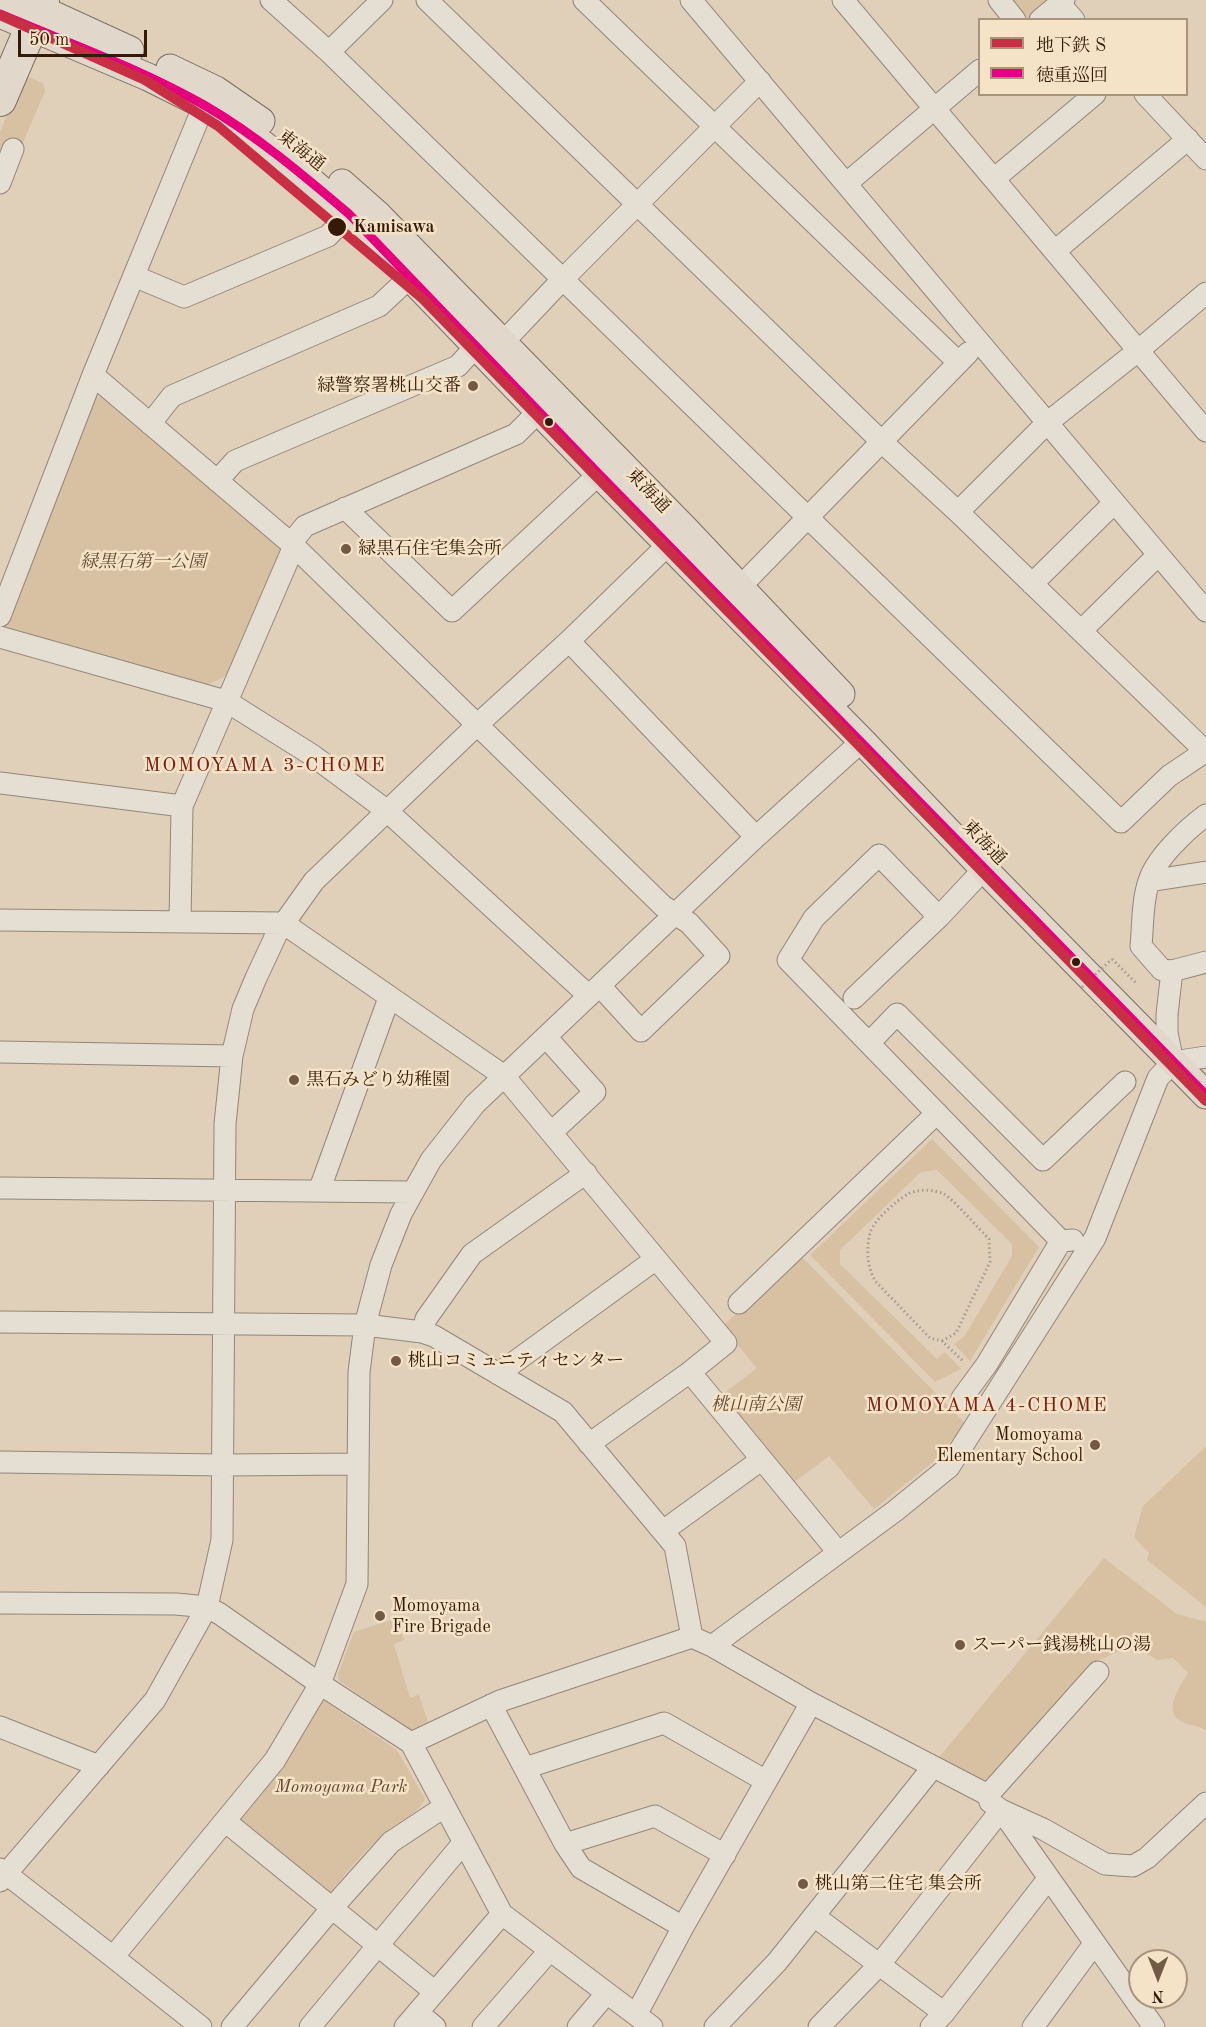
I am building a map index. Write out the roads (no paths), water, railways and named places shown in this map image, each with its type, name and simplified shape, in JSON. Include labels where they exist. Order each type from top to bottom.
[{"type":"highway","points":[[0,100],[17,13]]},
{"type":"main road","name":"東海通","points":[[17,13],[204,105],[252,136],[305,176],[349,214],[410,277],[489,349],[676,536],[862,741],[984,870],[1194,1063]]},
{"type":"main road","name":"東海通","points":[[17,13],[216,90],[314,160],[376,213],[539,411],[599,474],[740,587],[878,734],[1167,1033],[1194,1063],[1206,1095]]},
{"type":"street","points":[[271,0],[328,52],[1121,822],[1168,776],[1206,751],[427,0]]},
{"type":"street","points":[[328,52],[382,0]]},
{"type":"street","points":[[584,0],[958,362]]},
{"type":"street","points":[[843,0],[1206,431]]},
{"type":"street","points":[[999,0],[1013,18]]},
{"type":"street","points":[[698,2],[760,81],[1206,611]]},
{"type":"street","points":[[1044,18],[1066,8]]},
{"type":"street","points":[[847,183],[978,72]]},
{"type":"street","points":[[217,481],[235,461],[458,366],[489,349],[562,280],[760,81]]},
{"type":"street","points":[[994,179],[1093,96]]},
{"type":"street","points":[[1147,96],[1206,159]]},
{"type":"street","points":[[0,616],[93,375],[204,105]]},
{"type":"street","points":[[1055,251],[1188,139]]},
{"type":"street","points":[[0,183],[14,149]]},
{"type":"street","points":[[134,276],[184,297],[328,236],[349,214]]},
{"type":"street","points":[[150,423],[172,396],[379,306],[410,277]]},
{"type":"street","points":[[958,512],[1047,423],[1206,293]]},
{"type":"street","points":[[740,587],[979,342]]},
{"type":"street","points":[[0,637],[226,701],[312,755],[386,810],[641,1031],[719,956],[689,923],[663,906],[293,545],[93,375]]},
{"type":"street","points":[[180,922],[182,806],[293,545],[305,526],[516,434],[539,411]]},
{"type":"street","points":[[345,508],[452,611],[599,474]]},
{"type":"street","points":[[1032,584],[1114,503]]},
{"type":"street","points":[[201,2027],[113,1957],[2,1874],[156,1700],[207,1607],[222,1540],[225,1124],[237,1031],[251,989],[277,933],[314,881],[386,810],[569,641],[676,536]]},
{"type":"street","points":[[1081,631],[1158,555]]},
{"type":"street","points":[[569,641],[756,837]]},
{"type":"street","points":[[113,1957],[275,1760],[320,1684],[357,1584],[359,1372],[365,1325],[381,1265],[401,1214],[431,1160],[452,1131],[504,1076],[756,837],[862,741]]},
{"type":"street","points":[[0,783],[182,806]]},
{"type":"street","points":[[1206,814],[1170,849],[1149,881],[1141,946],[1162,970],[1172,971],[1206,962]]},
{"type":"street","points":[[939,917],[879,855],[814,918],[788,960],[1061,1241]]},
{"type":"street","points":[[854,998],[939,917],[984,870]]},
{"type":"street","points":[[1149,881],[1206,872]]},
{"type":"street","points":[[0,920],[283,923],[504,1076],[726,1344],[590,1444]]},
{"type":"street","points":[[1167,1033],[1172,971]]},
{"type":"street","points":[[319,1191],[389,998]]},
{"type":"street","points":[[869,1042],[897,1014],[1043,1160],[1125,1082]]},
{"type":"street","points":[[546,1036],[595,1092],[552,1132]]},
{"type":"street","points":[[0,1052],[232,1056]]},
{"type":"street","points":[[712,1646],[895,1511],[949,1467],[1095,1238],[1158,1078],[1194,1063]]},
{"type":"street","points":[[740,1303],[937,1113]]},
{"type":"street","points":[[422,1332],[426,1319],[472,1254],[586,1173]]},
{"type":"street","points":[[0,1188],[412,1192]]},
{"type":"street","points":[[1061,1241],[1095,1238]]},
{"type":"street","points":[[962,1398],[1061,1241]]},
{"type":"street","points":[[498,1374],[656,1258]]},
{"type":"street","points":[[0,1322],[365,1325],[422,1332],[434,1336],[563,1412],[675,1546],[692,1637]]},
{"type":"street","points":[[690,1372],[838,1552]]},
{"type":"street","points":[[663,1531],[761,1460]]},
{"type":"street","points":[[0,1462],[358,1464]]},
{"type":"street","points":[[0,1603],[176,1604],[207,1607],[411,1743],[502,1914],[644,2021],[683,1927],[811,1702]]},
{"type":"street","points":[[411,1743],[491,1704],[692,1637],[933,1767],[1105,1864],[1133,1866],[1147,1858],[1206,1803]]},
{"type":"street","points":[[819,2027],[880,1964],[994,1802],[1098,1672]]},
{"type":"street","points":[[491,1704],[580,1868],[683,1927]]},
{"type":"street","points":[[525,1768],[664,1723],[766,1781]]},
{"type":"street","points":[[0,1727],[99,1766]]},
{"type":"street","points":[[715,2027],[777,1962],[933,1767]]},
{"type":"street","points":[[994,1802],[1153,2026]]},
{"type":"street","points":[[232,2027],[391,1842],[444,1808]]},
{"type":"street","points":[[565,1844],[655,1816],[725,1855]]},
{"type":"street","points":[[225,1821],[435,1992]]},
{"type":"street","points":[[310,2027],[464,1842]]},
{"type":"street","points":[[814,1916],[880,1964],[938,2020],[1048,1879]]},
{"type":"street","points":[[435,2027],[412,2020],[502,1914]]},
{"type":"street","points":[[1033,2027],[1094,1944]]},
{"type":"street","points":[[483,2027],[549,1950]]},
{"type":"street","points":[[578,2027],[606,1994]]},
{"type":"metro line","name":"S","points":[[0,15],[145,80],[218,126],[423,299],[1206,1101]]},
{"type":"place","name":"Kamisawa","points":[[337,227]]},
{"type":"place","name":"緑警察署桃山交番","points":[[473,386]]},
{"type":"place","name":"緑黒石住宅集会所","points":[[346,549]]},
{"type":"place","name":"黒石みどり幼稚園","points":[[294,1080]]},
{"type":"place","name":"桃山コミュニティセンター","points":[[396,1361]]},
{"type":"place","name":"Momoyama Elementary School","points":[[1095,1445]]},
{"type":"place","name":"Momoyama Fire Brigade","points":[[380,1616]]},
{"type":"place","name":"スーパー銭湯桃山の湯","points":[[960,1645]]},
{"type":"place","name":"桃山第二住宅 集会所","points":[[803,1884]]},
{"type":"district","name":"MOMOYAMA 3-CHOME","points":[[265,766]]},
{"type":"district","name":"MOMOYAMA 4-CHOME","points":[[987,1406]]},
{"type":"park label","name":"緑黒石第一公園","points":[[143,562]]},
{"type":"park label","name":"桃山南公園","points":[[756,1405]]},
{"type":"park label","name":"Momoyama Park","points":[[341,1787]]}]
